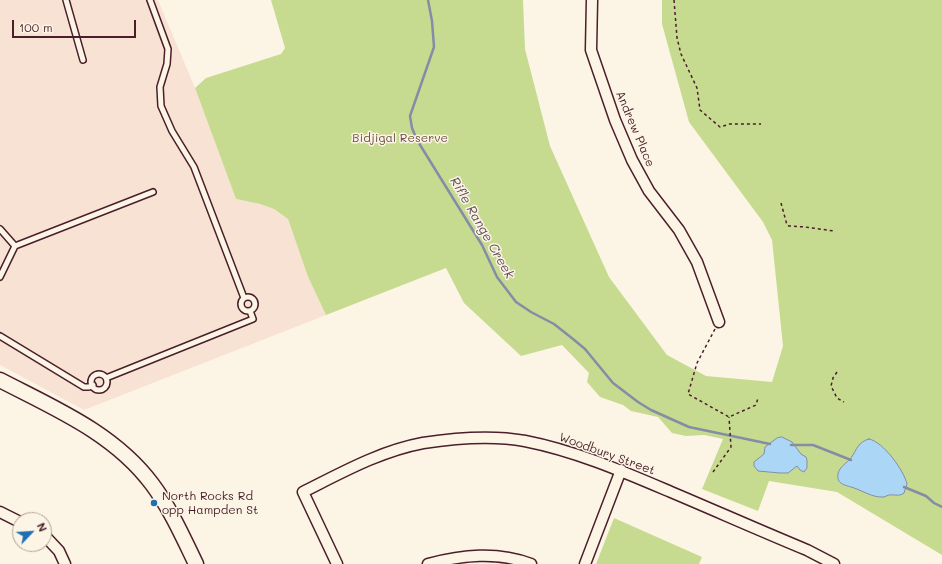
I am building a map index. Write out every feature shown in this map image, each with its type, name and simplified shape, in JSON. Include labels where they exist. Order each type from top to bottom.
[{"type":"main road","points":[[0,380],[85,425],[102,436],[136,464],[160,495],[196,564]]},
{"type":"street","name":"Andrew Place","points":[[592,0],[591,50],[615,120],[632,160],[649,191],[680,230],[698,262],[719,322]]},
{"type":"street","name":"Woodbury Street","points":[[337,564],[303,492],[366,461],[388,453],[422,443],[482,437],[524,441],[572,453],[621,470],[807,550],[834,564]]},
{"type":"street","points":[[585,564],[621,470]]},
{"type":"street","points":[[0,512],[12,518]]},
{"type":"street","points":[[52,544],[59,551],[65,564]]},
{"type":"street","points":[[428,564],[460,557],[477,556],[509,557],[531,564]]},
{"type":"lane","points":[[66,0],[83,60]]},
{"type":"lane","points":[[150,0],[168,49],[168,64],[160,87],[161,106],[172,131],[194,167],[244,298]]},
{"type":"lane","points":[[0,277],[15,246],[153,192]]},
{"type":"lane","points":[[0,229],[15,246]]},
{"type":"lane","points":[[244,298],[251,297],[254,300],[255,307],[250,311]]},
{"type":"lane","points":[[244,298],[241,302],[241,306],[246,311],[250,311]]},
{"type":"lane","points":[[106,378],[253,319],[250,311]]},
{"type":"lane","points":[[0,336],[84,387],[93,385]]},
{"type":"lane","points":[[100,374],[106,378],[107,383],[102,389],[97,389],[93,385],[92,379],[95,375],[100,374]]},
{"type":"path","points":[[674,0],[677,38],[681,54],[697,88],[700,110],[720,127],[730,124],[761,124]]},
{"type":"path","points":[[781,203],[789,226],[805,226],[834,230]]},
{"type":"path","points":[[719,322],[697,363],[688,394],[729,417]]},
{"type":"path","points":[[837,372],[833,378],[831,386],[837,398],[844,402]]},
{"type":"path","points":[[729,417],[756,405],[758,398]]},
{"type":"path","points":[[713,472],[731,447],[729,417]]},
{"type":"shaded area","points":[[0,0],[158,0],[195,88],[236,199],[260,204],[274,209],[288,219],[308,277],[326,315],[84,410],[0,365]]},
{"type":"green space","name":"Bidjigal Reserve","points":[[271,0],[523,0],[525,49],[550,146],[609,277],[667,355],[706,376],[772,382],[783,346],[772,240],[763,222],[689,122],[662,24],[662,0],[942,0],[942,555],[837,492],[769,481],[758,511],[702,489],[723,439],[704,435],[686,436],[672,433],[658,417],[631,411],[623,405],[600,397],[587,382],[589,373],[562,345],[521,356],[464,303],[446,268],[326,315],[308,277],[288,219],[274,209],[260,204],[236,199],[195,88],[206,78],[281,54],[285,48]]},
{"type":"green space","points":[[614,518],[702,557],[699,564],[596,564]]},
{"type":"water","points":[[782,437],[792,442],[801,454],[806,457],[807,468],[804,472],[797,466],[788,473],[758,471],[754,466],[754,462],[764,454],[765,447],[777,438]]},
{"type":"water","points":[[869,439],[881,445],[898,465],[907,484],[903,494],[884,497],[875,496],[844,485],[838,480],[838,474],[843,465],[851,458],[862,442]]},
{"type":"waterway","name":"Rifle Range Creek","points":[[428,0],[432,21],[434,47],[410,116],[412,128],[417,140],[482,245],[497,277],[516,302],[554,324],[573,339],[585,349],[613,383],[651,410],[689,427],[770,444]]},
{"type":"waterway","name":"Rifle Range Creek","points":[[791,445],[813,445],[851,460]]},
{"type":"waterway","name":"Rifle Range Creek","points":[[904,487],[926,496],[934,503],[942,507]]},
{"type":"place","name":"North Rocks Rd opp Hampden St","points":[[154,503]]}]
